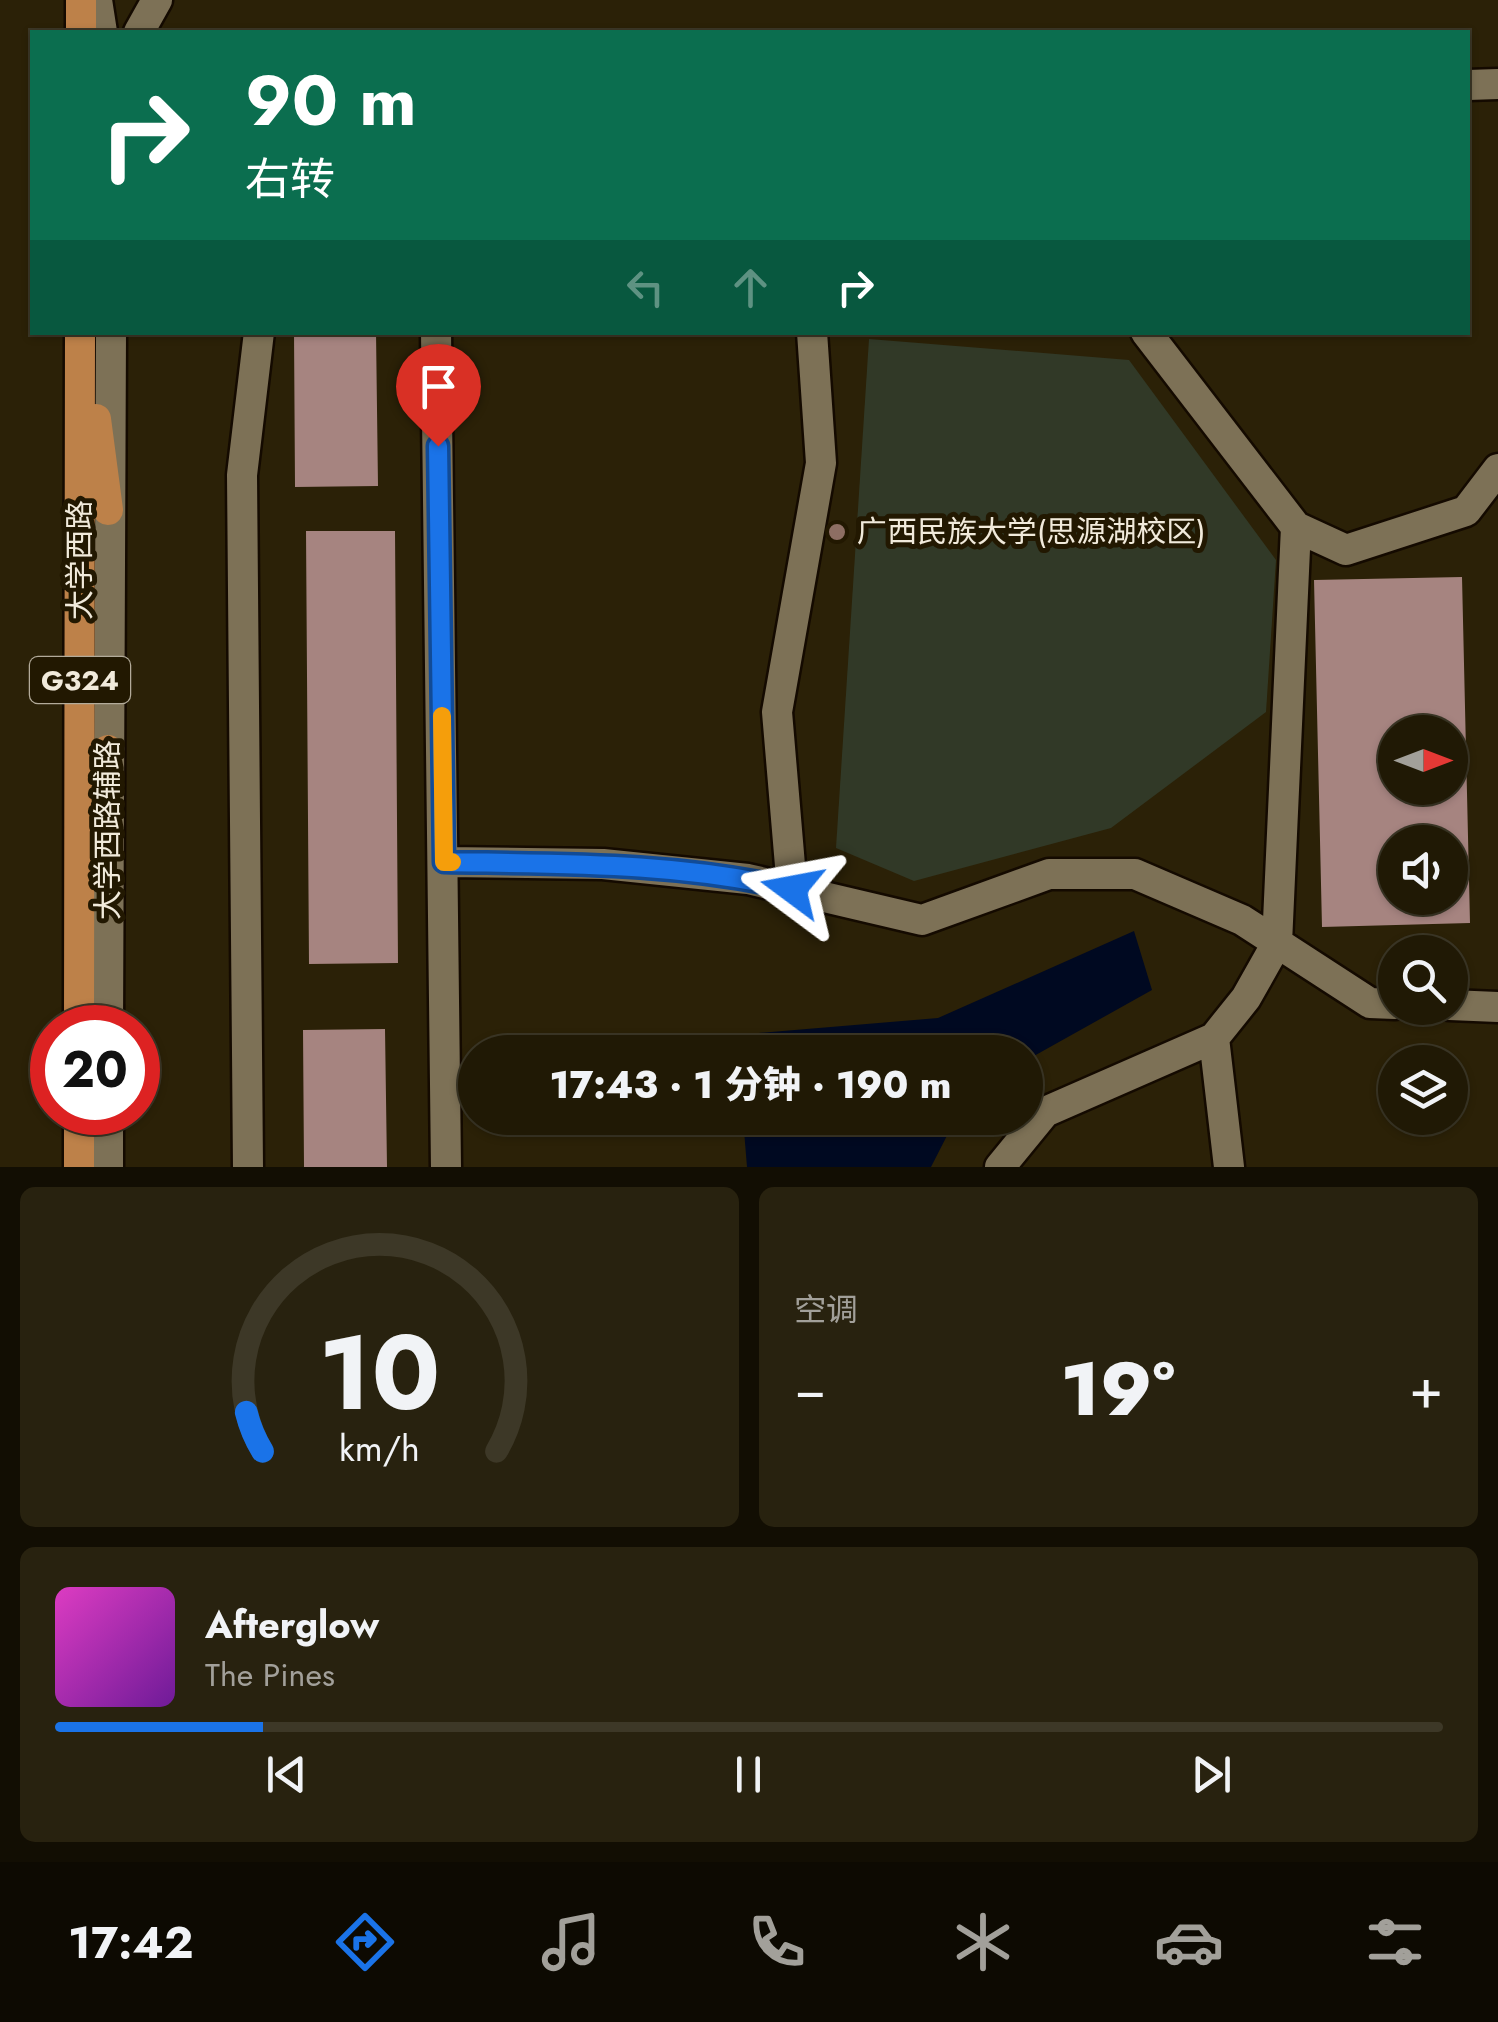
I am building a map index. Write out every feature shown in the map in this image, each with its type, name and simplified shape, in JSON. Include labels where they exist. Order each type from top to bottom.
[{"type":"main road","points":[[81,0],[81,30]]},
{"type":"main road","points":[[82,335],[108,510]]},
{"type":"main road","name":"大学西路","points":[[79,1005],[82,335]]},
{"type":"main road","points":[[80,906],[108,750]]},
{"type":"main road","points":[[79,1135],[79,1167]]},
{"type":"street","points":[[97,0],[102,30]]},
{"type":"street","points":[[140,30],[157,0]]},
{"type":"street","points":[[1470,85],[1498,84]]},
{"type":"street","name":"大学西路辅路","points":[[108,1005],[111,335]]},
{"type":"street","points":[[248,1167],[242,475],[259,335]]},
{"type":"street","points":[[436,335],[446,1167]]},
{"type":"street","points":[[792,889],[777,712],[821,462],[812,335]]},
{"type":"street","points":[[1148,335],[1296,527],[1346,550],[1466,511],[1496,476]]},
{"type":"street","points":[[1000,1167],[1045,1112],[1214,1038],[1246,998],[1277,943],[1296,527]]},
{"type":"street","points":[[444,862],[604,864],[748,878],[922,920],[1048,874],[1135,874],[1242,920],[1370,1003],[1378,1003]]},
{"type":"street","points":[[1468,1006],[1498,1007]]},
{"type":"street","points":[[1214,1038],[1229,1167]]},
{"type":"street","points":[[108,1135],[108,1167]]},
{"type":"green space","points":[[869,339],[1129,360],[1276,560],[1266,712],[1111,828],[914,881],[836,848]]},
{"type":"water","points":[[1134,931],[1152,990],[1043,1051],[1043,1035],[735,1035],[938,1018]]},
{"type":"water","points":[[744,1135],[947,1135],[931,1167],[747,1167]]},
{"type":"building","points":[[294,335],[376,335],[378,486],[295,487]]},
{"type":"building","points":[[306,531],[395,531],[398,963],[309,964]]},
{"type":"building","points":[[1462,577],[1465,715],[1378,715],[1378,805],[1467,805],[1468,825],[1378,825],[1378,915],[1468,915],[1468,836],[1470,923],[1322,927],[1314,580]]},
{"type":"building","points":[[385,1029],[387,1167],[304,1167],[303,1030]]},
{"type":"slow traffic","points":[[442,716],[444,862],[452,862]]},
{"type":"place","name":"广西民族大学(思源湖校区)","points":[[837,532]]},
{"type":"route","points":[[438,446],[444,862],[604,864],[748,878],[792,889]]}]
